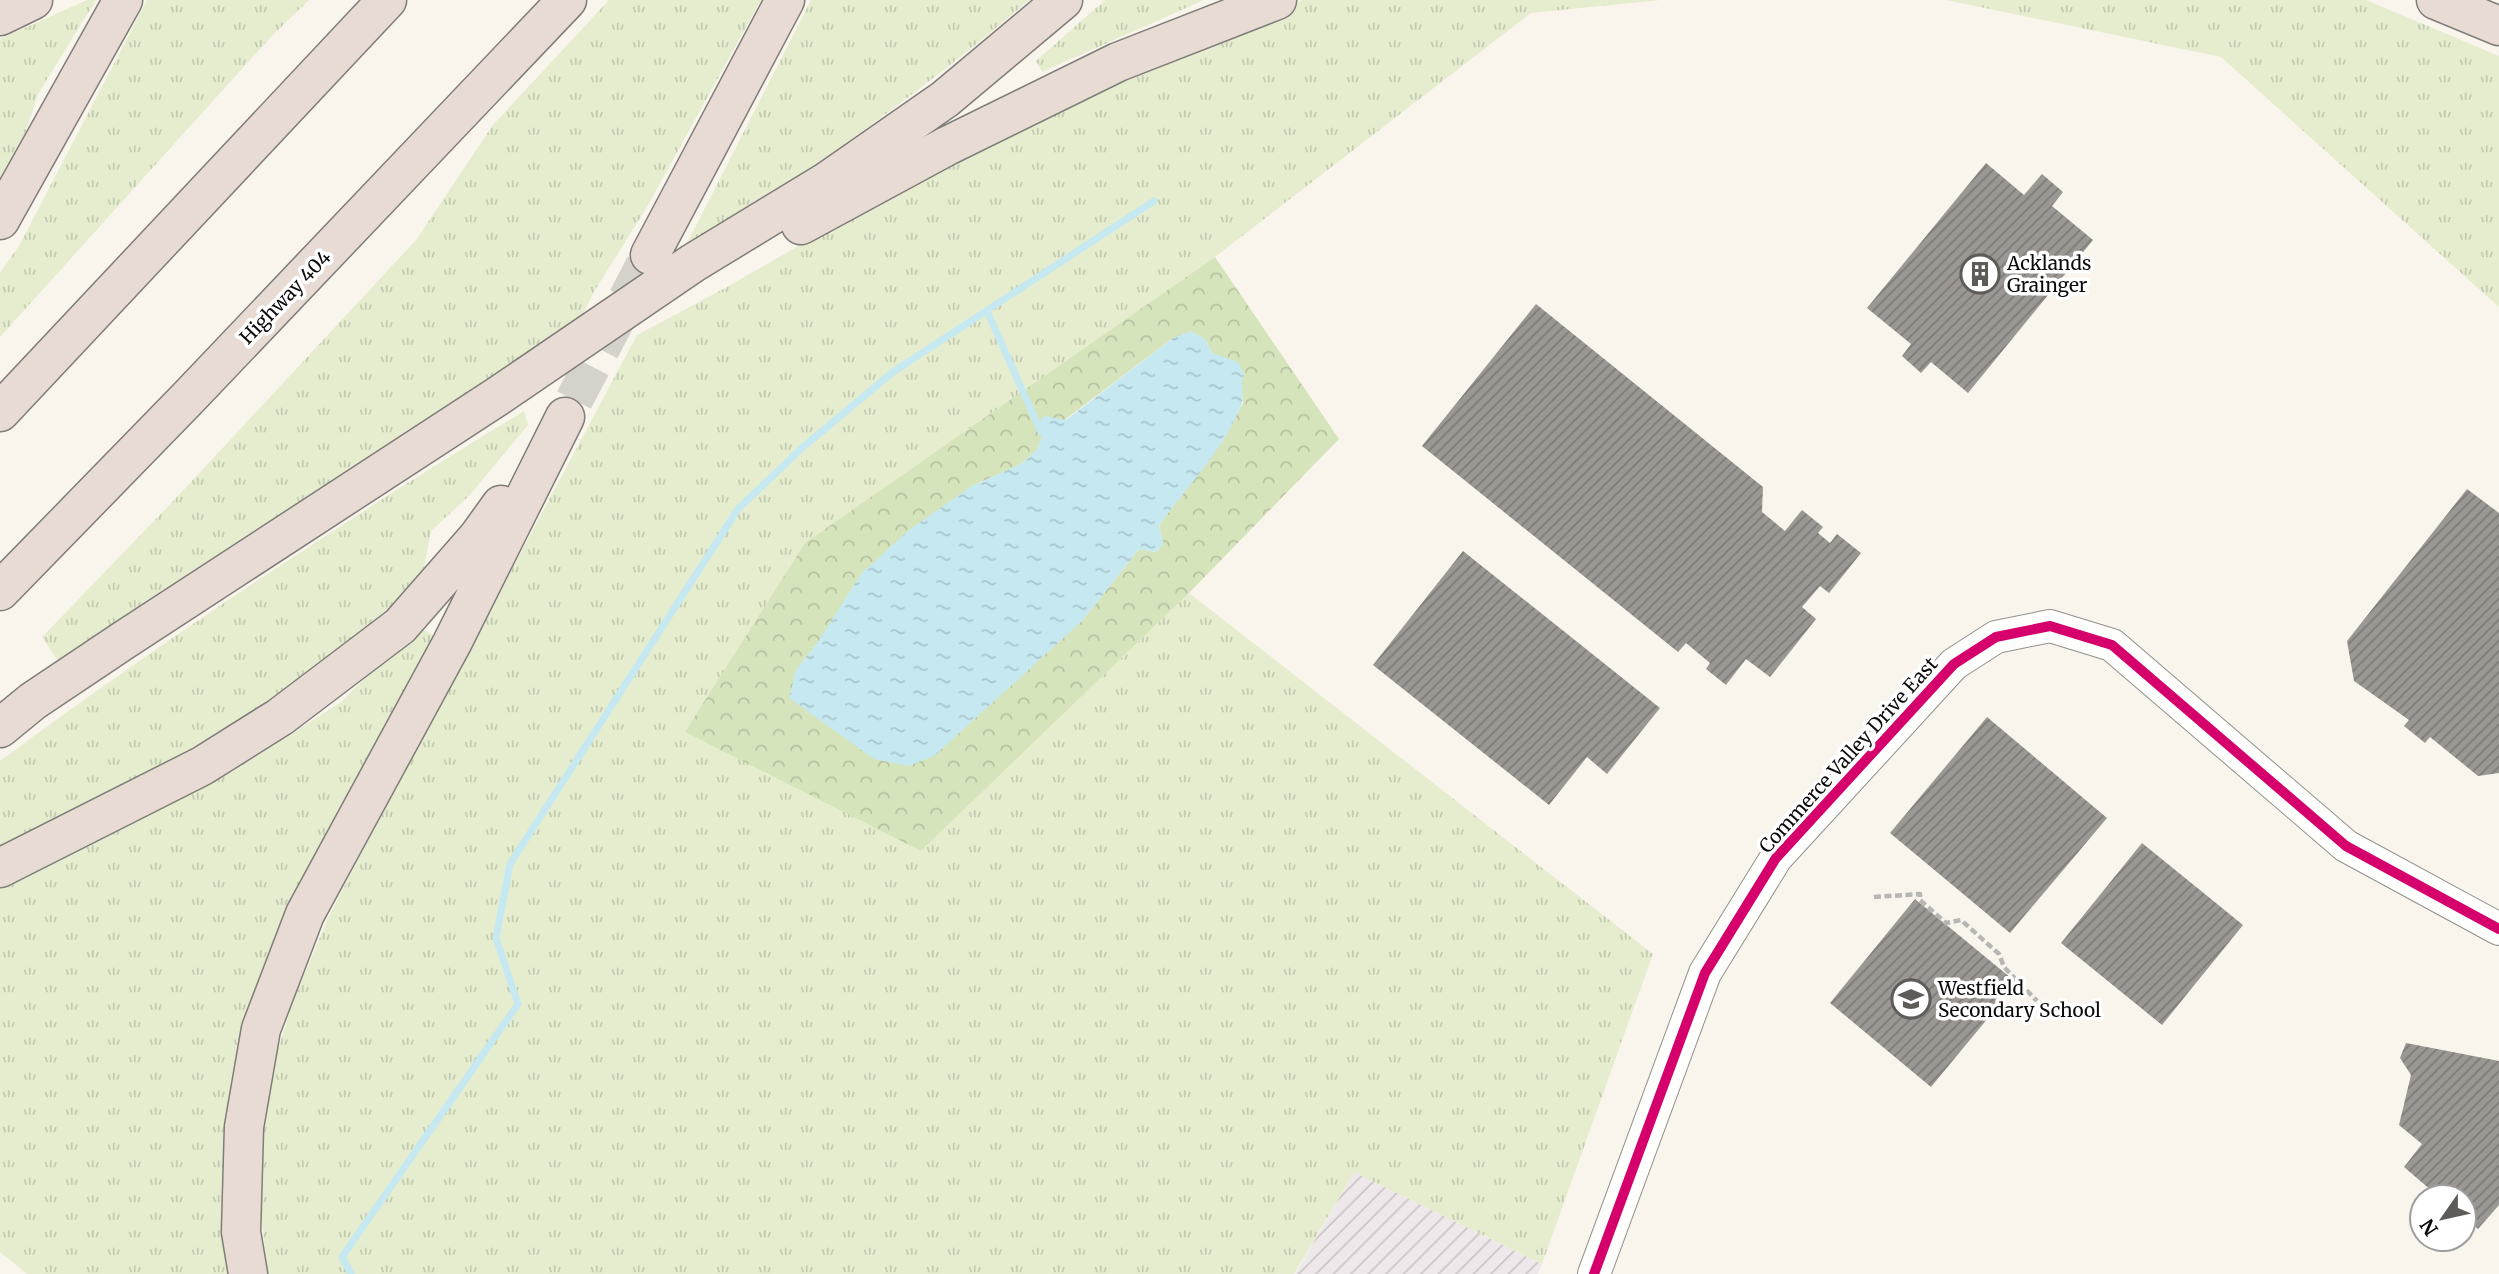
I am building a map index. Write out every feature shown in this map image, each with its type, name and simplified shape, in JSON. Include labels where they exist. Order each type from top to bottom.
[{"type":"highway","points":[[0,16],[33,0]]},
{"type":"highway","points":[[0,220],[122,0]]},
{"type":"highway","points":[[0,412],[387,0]]},
{"type":"highway","name":"Highway 404","points":[[0,591],[567,0]]},
{"type":"highway","points":[[650,256],[785,0]]},
{"type":"highway","points":[[0,728],[33,701],[498,397],[693,262],[826,182],[945,99],[1063,0]]},
{"type":"highway","points":[[498,397],[679,293],[947,146],[1118,62],[1277,0]]},
{"type":"highway","points":[[2436,0],[2499,26]]},
{"type":"highway","points":[[0,867],[202,766],[280,717],[400,626],[478,537],[569,408],[452,643],[305,914],[261,1029],[244,1127],[241,1232],[248,1274]]},
{"type":"street","name":"Commerce Valley Drive East","points":[[1594,1274],[1705,973],[1776,858],[1954,664],[1996,637],[2050,626],[2112,645],[2346,846],[2499,929]]},
{"type":"path","points":[[1874,897],[1920,894],[1920,900],[1946,923],[1961,920],[1999,954],[2004,967],[2037,1001]]},
{"type":"shaded area","points":[[1354,1172],[1542,1264],[1538,1274],[1295,1274]]},
{"type":"green space","points":[[87,0],[96,0],[38,94],[19,153],[0,185],[0,39]]},
{"type":"green space","points":[[147,0],[309,0],[268,40],[0,337],[0,273],[19,246]]},
{"type":"green space","points":[[609,0],[761,0],[647,207],[595,290],[577,326],[59,662],[42,637],[178,496],[416,240],[493,125]]},
{"type":"green space","points":[[811,0],[1029,0],[945,69],[858,134],[680,257]]},
{"type":"green space","points":[[1105,0],[1204,0],[1042,72],[1036,61]]},
{"type":"green space","points":[[1303,0],[1661,0],[1531,13],[1215,257],[985,418],[921,851],[1189,593],[1653,954],[1542,1264],[1354,1172],[1294,1274],[267,1274],[258,1178],[267,1086],[291,1007],[328,918],[637,335],[877,201],[1063,107]]},
{"type":"green space","points":[[1946,0],[2366,0],[2499,56],[2499,307],[2221,57]]},
{"type":"green space","points":[[1215,257],[1339,439],[1189,593],[921,851],[685,732],[805,543]],"holes":[[[1173,338],[1205,339],[1212,353],[1241,381],[1243,403],[1224,439],[1159,525],[1163,544],[1156,552],[1139,549],[1082,621],[796,670],[818,642],[972,486],[1021,464],[1037,450],[1042,437]]]},
{"type":"green space","points":[[524,411],[528,425],[469,496],[431,531],[421,583],[340,661],[216,745],[0,856],[0,761],[258,580]]},
{"type":"green space","points":[[418,626],[438,638],[253,1003],[233,1274],[27,1274],[0,1252],[0,889],[228,774],[341,702]]},
{"type":"water","points":[[1191,331],[1205,339],[1212,353],[1238,362],[1244,374],[1241,406],[1215,453],[1159,525],[1163,544],[1156,552],[1139,549],[1082,621],[934,756],[908,766],[874,759],[789,698],[796,670],[818,642],[861,574],[909,530],[972,486],[1021,464],[1037,450],[1042,437],[1036,427],[1044,416],[1066,420],[1173,338]]},
{"type":"building","name":"Acklands Grainger","points":[[1986,163],[2024,195],[2042,174],[2063,192],[2052,206],[2093,240],[1968,393],[1931,362],[1921,373],[1902,356],[1911,344],[1867,308]]},
{"type":"building","points":[[1536,304],[1763,487],[1762,512],[1785,531],[1802,510],[1823,527],[1818,533],[1830,543],[1837,534],[1861,553],[1829,593],[1820,586],[1802,607],[1816,619],[1770,677],[1746,659],[1726,685],[1706,669],[1710,663],[1686,643],[1678,652],[1422,446]]},
{"type":"building","points":[[2467,489],[2499,513],[2499,773],[2478,776],[2430,737],[2425,743],[2404,726],[2409,720],[2354,681],[2347,641]]},
{"type":"building","points":[[1463,551],[1660,708],[1607,774],[1587,757],[1549,805],[1373,665]]},
{"type":"building","points":[[1987,717],[2107,818],[2010,933],[1890,833]]},
{"type":"building","points":[[2142,843],[2243,925],[2162,1025],[2061,943]]},
{"type":"building","points":[[1915,899],[2017,983],[1931,1087],[1830,1003]]},
{"type":"building","points":[[2406,1043],[2499,1061],[2499,1205],[2478,1229],[2478,1183],[2423,1183],[2404,1167],[2422,1144],[2399,1125],[2411,1075],[2400,1058]]},
{"type":"waterway","points":[[351,1274],[342,1257],[518,1004],[496,938],[510,864],[738,509],[802,448],[893,372],[1154,201]]},
{"type":"waterway","points":[[987,311],[1041,432]]},
{"type":"tunnel","points":[[574,400],[650,255]]},
{"type":"cycle path","points":[[1594,1274],[1705,973],[1776,858],[1954,664],[1996,637],[2050,626],[2112,645],[2346,846],[2499,929]]},
{"type":"place","name":"Acklands Grainger","points":[[1980,274]]},
{"type":"place","name":"Westfield Secondary School","points":[[1911,999]]}]
